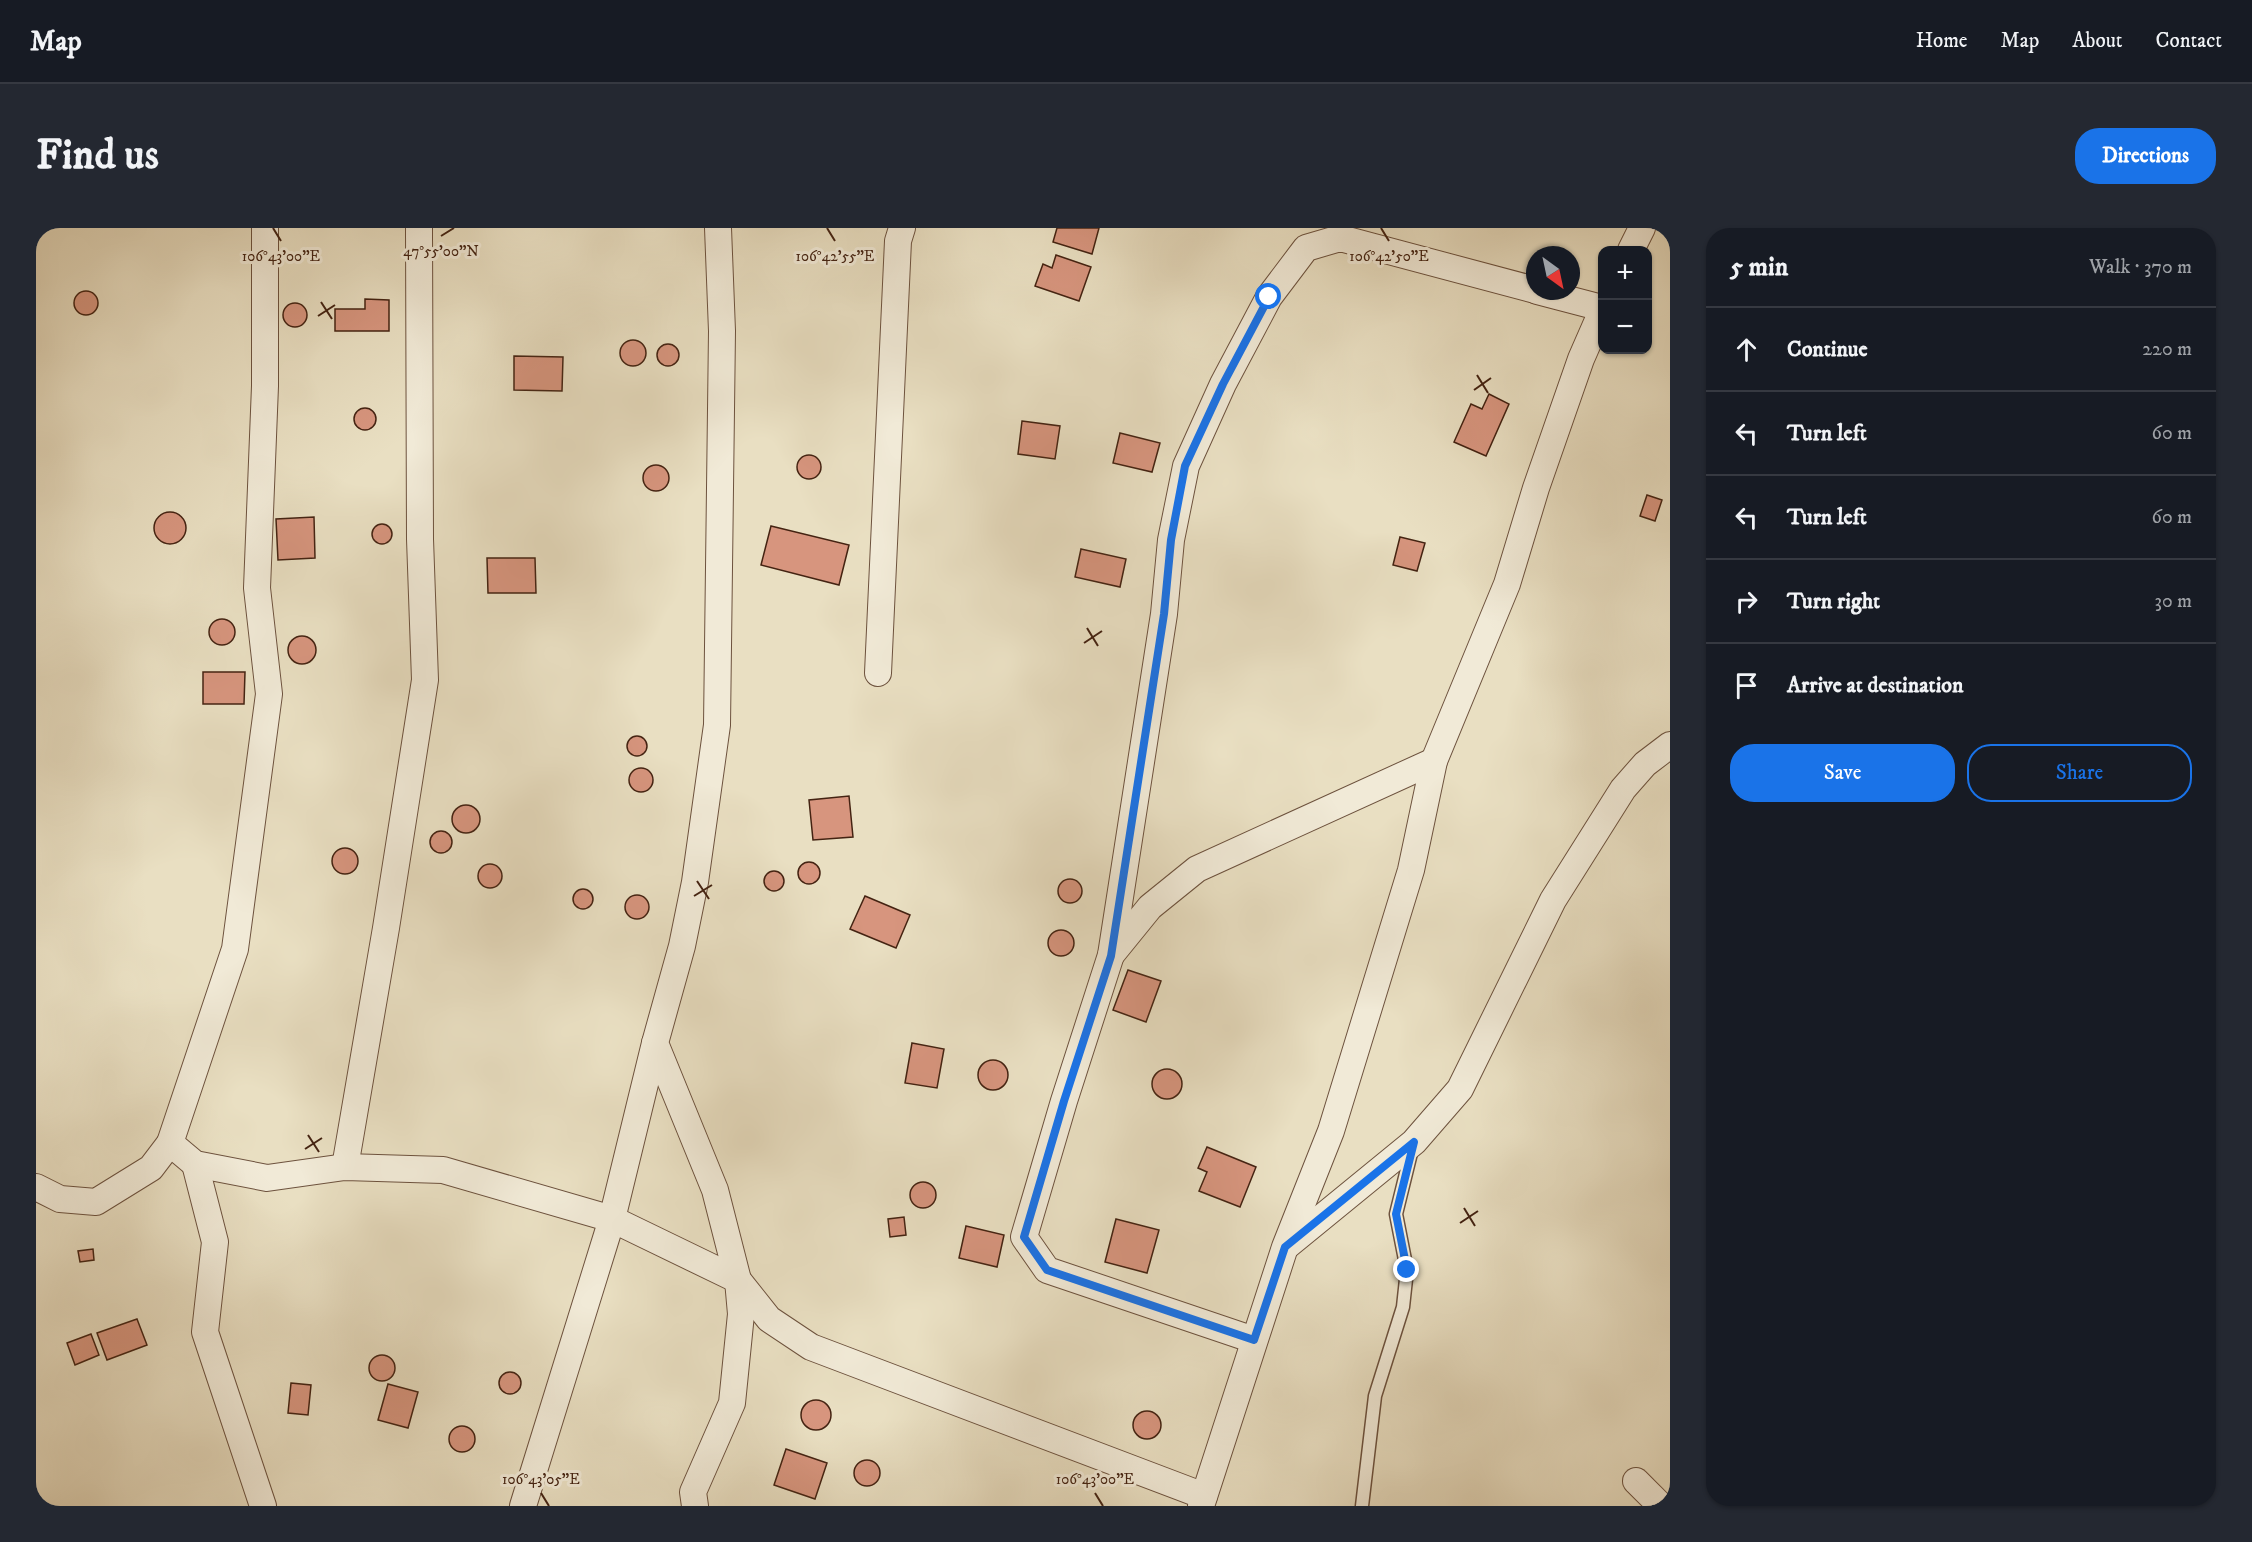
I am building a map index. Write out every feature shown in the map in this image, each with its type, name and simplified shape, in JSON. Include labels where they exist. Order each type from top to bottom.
[{"type":"street","points":[[36,1187],[60,1199],[96,1202],[151,1168],[170,1143],[235,949],[268,694],[257,588],[265,386],[264,228]]},
{"type":"street","points":[[345,1167],[386,928],[424,680],[420,527],[419,228]]},
{"type":"street","points":[[523,1506],[612,1219],[655,1043],[682,946],[695,882],[717,724],[722,332],[718,228]]},
{"type":"street","points":[[878,673],[898,242],[902,228]]},
{"type":"street","points":[[1633,246],[1642,228]]},
{"type":"street","points":[[1254,1340],[1047,1270],[1024,1237],[1064,1101],[1111,956],[1164,614],[1171,540],[1185,466],[1223,384],[1269,297],[1306,248],[1340,238],[1379,239],[1526,288]]},
{"type":"street","points":[[1567,300],[1598,309]]},
{"type":"street","points":[[170,1143],[195,1164],[267,1178],[345,1167],[443,1170],[612,1219],[738,1280],[769,1319],[811,1347],[1202,1501],[1285,1247],[1335,1119],[1411,870],[1434,760],[1507,584],[1536,488],[1581,359],[1598,319]]},
{"type":"street","points":[[1285,1247],[1414,1142],[1460,1089],[1553,900],[1623,789],[1645,764],[1670,744]]},
{"type":"street","points":[[1111,956],[1150,907],[1197,868],[1434,760]]},
{"type":"street","points":[[655,1043],[715,1190],[738,1280],[741,1314],[732,1403],[693,1492],[695,1506]]},
{"type":"street","points":[[195,1164],[215,1242],[205,1332],[264,1506]]},
{"type":"street","points":[[1636,1480],[1662,1506]]},
{"type":"lane","points":[[1362,1506],[1375,1396],[1403,1307],[1407,1270],[1396,1214],[1414,1142]]},
{"type":"building","points":[[1057,228],[1099,228],[1092,254],[1053,242]]},
{"type":"building","points":[[1056,255],[1091,267],[1079,301],[1035,286],[1043,264],[1052,268]]},
{"type":"building","points":[[86,291],[94,295],[98,303],[94,311],[86,315],[78,311],[74,303],[78,295]]},
{"type":"building","points":[[365,299],[389,300],[389,331],[335,331],[335,309],[365,309]]},
{"type":"building","points":[[295,303],[304,306],[307,315],[304,324],[295,327],[286,324],[283,315],[286,306]]},
{"type":"building","points":[[633,340],[642,344],[646,353],[642,362],[633,366],[624,362],[620,353],[624,344]]},
{"type":"building","points":[[668,344],[676,347],[679,355],[676,363],[668,366],[660,363],[657,355],[660,347]]},
{"type":"building","points":[[514,356],[563,357],[562,391],[514,390]]},
{"type":"building","points":[[1489,394],[1509,404],[1486,456],[1454,442],[1471,404],[1482,409]]},
{"type":"building","points":[[361,408],[369,408],[376,415],[376,423],[369,430],[361,430],[354,423],[354,415]]},
{"type":"building","points":[[1022,421],[1060,426],[1055,459],[1018,454]]},
{"type":"building","points":[[1120,433],[1160,443],[1152,472],[1113,463]]},
{"type":"building","points":[[809,455],[814,456],[820,462],[820,472],[814,478],[809,479],[804,478],[798,472],[797,467],[798,462],[804,456]]},
{"type":"building","points":[[656,465],[665,469],[669,478],[665,487],[656,491],[647,487],[643,478],[647,469]]},
{"type":"building","points":[[1647,495],[1662,500],[1655,521],[1640,516]]},
{"type":"building","points":[[170,512],[181,517],[186,528],[181,539],[170,544],[159,539],[154,528],[159,517]]},
{"type":"building","points":[[314,517],[315,558],[278,560],[276,519]]},
{"type":"building","points":[[382,524],[389,527],[392,534],[389,541],[382,544],[375,541],[372,534],[375,527]]},
{"type":"building","points":[[771,526],[849,545],[839,585],[761,565]]},
{"type":"building","points":[[1400,537],[1425,543],[1417,571],[1393,565]]},
{"type":"building","points":[[1081,549],[1126,559],[1120,587],[1075,577]]},
{"type":"building","points":[[487,558],[535,558],[536,593],[488,593]]},
{"type":"building","points":[[222,619],[231,623],[235,632],[231,641],[222,645],[213,641],[209,632],[213,623]]},
{"type":"building","points":[[302,636],[312,640],[316,650],[312,660],[302,664],[292,660],[288,650],[292,640]]},
{"type":"building","points":[[203,672],[245,672],[244,704],[203,704]]},
{"type":"building","points":[[637,736],[644,739],[647,746],[644,753],[637,756],[630,753],[627,746],[630,739]]},
{"type":"building","points":[[636,768],[646,768],[653,775],[653,785],[646,792],[636,792],[629,785],[629,775]]},
{"type":"building","points":[[849,796],[853,837],[813,840],[809,800]]},
{"type":"building","points":[[466,805],[476,809],[480,819],[476,829],[466,833],[456,829],[452,819],[456,809]]},
{"type":"building","points":[[437,831],[445,831],[452,838],[452,846],[445,853],[437,853],[430,846],[430,838]]},
{"type":"building","points":[[345,848],[354,852],[358,861],[354,870],[345,874],[336,870],[332,861],[336,852]]},
{"type":"building","points":[[809,862],[817,865],[820,873],[817,881],[809,884],[801,881],[798,873],[801,865]]},
{"type":"building","points":[[490,864],[498,868],[502,876],[498,884],[490,888],[482,884],[478,876],[482,868]]},
{"type":"building","points":[[770,871],[778,871],[784,877],[784,885],[778,891],[770,891],[764,885],[764,877]]},
{"type":"building","points":[[1070,879],[1079,882],[1082,891],[1079,900],[1070,903],[1061,900],[1058,891],[1061,882]]},
{"type":"building","points":[[583,889],[590,892],[593,899],[590,906],[583,909],[576,906],[573,899],[576,892]]},
{"type":"building","points":[[637,895],[642,896],[648,902],[648,912],[642,918],[637,919],[632,918],[626,912],[625,907],[626,902],[632,896]]},
{"type":"building","points":[[865,896],[910,915],[896,948],[850,929]]},
{"type":"building","points":[[1061,930],[1070,934],[1074,943],[1070,952],[1061,956],[1052,952],[1048,943],[1052,934]]},
{"type":"building","points":[[1128,970],[1161,981],[1146,1022],[1113,1010]]},
{"type":"building","points":[[912,1043],[944,1049],[937,1088],[905,1083]]},
{"type":"building","points":[[993,1060],[1004,1064],[1008,1075],[1004,1086],[993,1090],[982,1086],[978,1075],[982,1064]]},
{"type":"building","points":[[1167,1069],[1177,1074],[1182,1084],[1177,1094],[1167,1099],[1157,1094],[1152,1084],[1157,1074]]},
{"type":"building","points":[[1207,1147],[1256,1167],[1240,1207],[1199,1191],[1207,1172],[1198,1168]]},
{"type":"building","points":[[923,1182],[932,1186],[936,1195],[932,1204],[923,1208],[914,1204],[910,1195],[914,1186]]},
{"type":"building","points":[[904,1217],[906,1235],[890,1237],[888,1219]]},
{"type":"building","points":[[1116,1219],[1159,1230],[1147,1273],[1105,1262]]},
{"type":"building","points":[[966,1226],[1004,1235],[997,1267],[959,1258]]},
{"type":"building","points":[[93,1249],[94,1260],[80,1262],[78,1251]]},
{"type":"building","points":[[137,1319],[147,1345],[107,1360],[97,1333]]},
{"type":"building","points":[[91,1334],[99,1355],[75,1365],[67,1343]]},
{"type":"building","points":[[382,1355],[391,1359],[395,1368],[391,1377],[382,1381],[373,1377],[369,1368],[373,1359]]},
{"type":"building","points":[[510,1372],[518,1375],[521,1383],[518,1391],[510,1394],[502,1391],[499,1383],[502,1375]]},
{"type":"building","points":[[291,1383],[311,1385],[308,1415],[288,1413]]},
{"type":"building","points":[[388,1384],[418,1392],[408,1428],[378,1420]]},
{"type":"building","points":[[816,1400],[822,1401],[830,1409],[830,1421],[822,1429],[816,1430],[810,1429],[802,1421],[801,1415],[802,1409],[810,1401]]},
{"type":"building","points":[[1147,1411],[1157,1415],[1161,1425],[1157,1435],[1147,1439],[1137,1435],[1133,1425],[1137,1415]]},
{"type":"building","points":[[462,1426],[471,1430],[475,1439],[471,1448],[462,1452],[453,1448],[449,1439],[453,1430]]},
{"type":"building","points":[[786,1449],[827,1463],[815,1499],[774,1485]]},
{"type":"building","points":[[867,1460],[876,1464],[880,1473],[876,1482],[867,1486],[858,1482],[854,1473],[858,1464]]},
{"type":"route","points":[[1269,297],[1223,384],[1185,466],[1171,540],[1164,614],[1111,956],[1064,1101],[1024,1237],[1047,1270],[1254,1340],[1285,1247],[1414,1142],[1396,1214],[1407,1270]]}]
